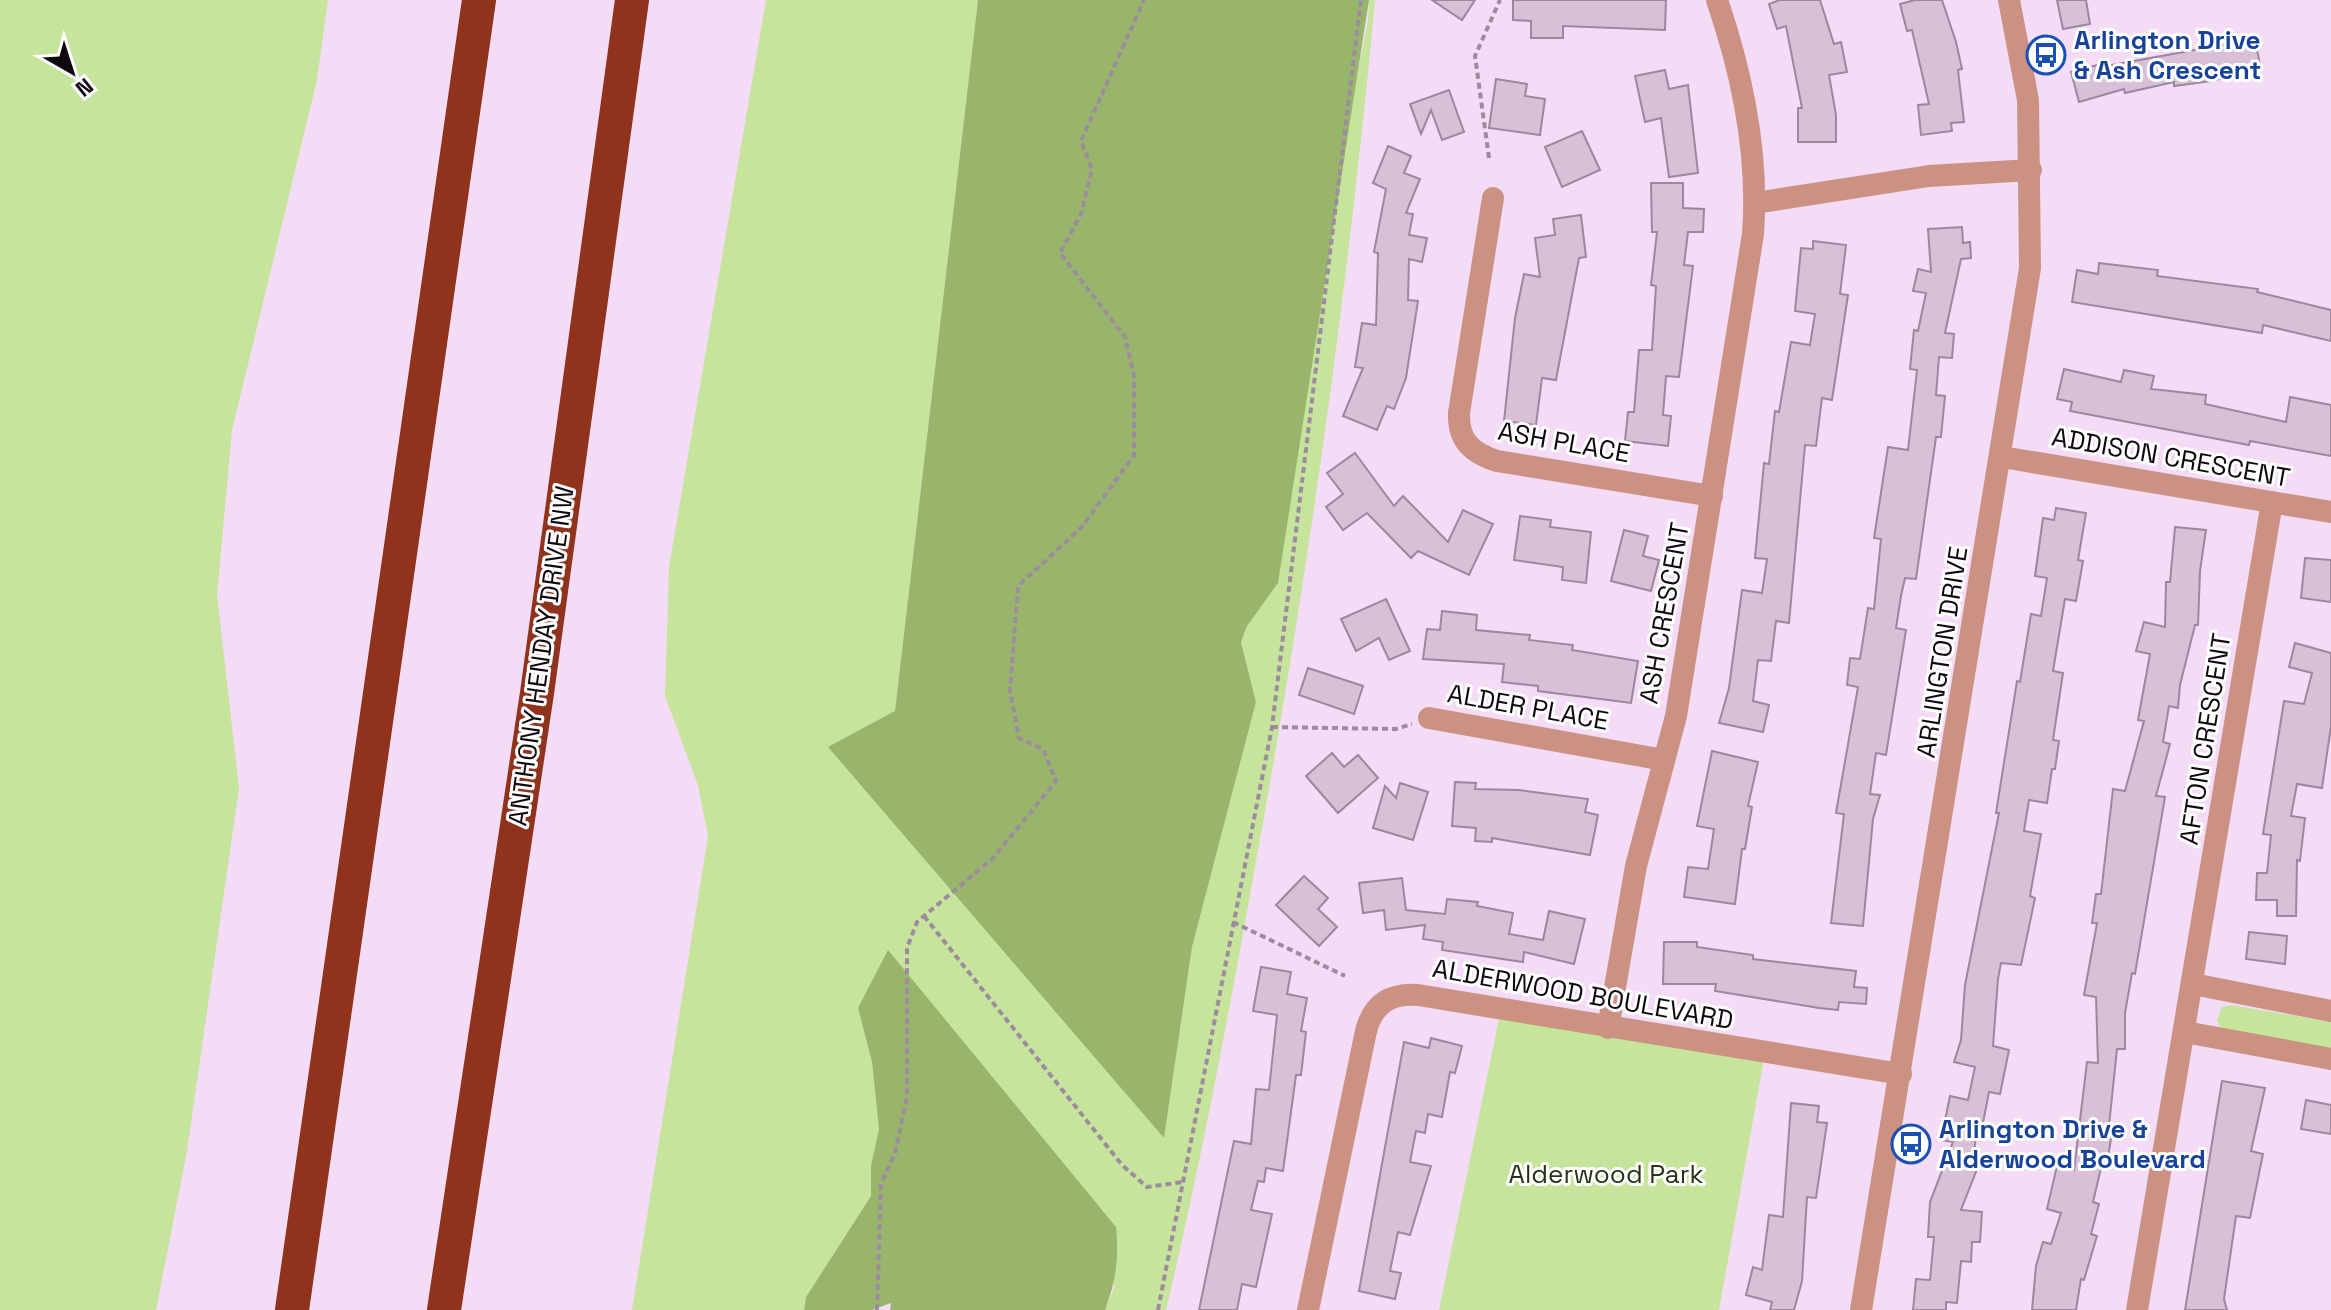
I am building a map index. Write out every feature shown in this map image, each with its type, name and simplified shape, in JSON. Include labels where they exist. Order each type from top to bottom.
[{"type":"highway","points":[[442,277],[458,0]]},
{"type":"highway","points":[[290,1310],[303,1250],[479,0]]},
{"type":"highway","name":"ANTHONY HENDAY DRIVE NW","points":[[444,1310],[537,693],[632,0]]},
{"type":"street","name":"ASH CRESCENT","points":[[1608,1028],[1636,866],[1676,716],[1755,203],[1748,109],[1717,0]]},
{"type":"street","name":"ARLINGTON DRIVE","points":[[1861,1310],[2002,457],[2030,268],[2028,100],[2009,0]]},
{"type":"street","points":[[1755,203],[1915,177],[2031,170]]},
{"type":"street","name":"ASH PLACE","points":[[1493,198],[1459,413],[1458,425],[1466,444],[1476,453],[1497,461],[1712,496]]},
{"type":"street","name":"ADDISON CRESCENT","points":[[2002,457],[2331,512]]},
{"type":"street","name":"AFTON CRESCENT","points":[[2137,1310],[2272,502]]},
{"type":"street","name":"ALDER PLACE","points":[[1429,718],[1664,760]]},
{"type":"street","points":[[2193,984],[2331,1011]]},
{"type":"street","name":"ALDERWOOD BOULEVARD","points":[[1308,1310],[1366,1031],[1371,1015],[1383,1001],[1392,997],[1418,995],[1901,1074]]},
{"type":"street","points":[[2185,1032],[2331,1059]]},
{"type":"path","points":[[877,1310],[881,1184],[895,1153],[907,1097],[907,948],[917,922],[993,858],[1056,781],[1043,749],[1019,738],[1010,691],[1018,586],[1082,527],[1134,455],[1134,376],[1125,337],[1060,253],[1081,214],[1092,169],[1081,141],[1144,0]]},
{"type":"path","points":[[1158,1310],[1272,727],[1361,0]]},
{"type":"path","points":[[1489,158],[1475,56],[1500,0]]},
{"type":"path","points":[[1272,727],[1396,729],[1429,718]]},
{"type":"path","points":[[924,916],[1122,1165],[1147,1187],[1183,1182]]},
{"type":"path","points":[[1233,922],[1345,976]]},
{"type":"green space","points":[[0,0],[328,0],[317,80],[232,430],[217,595],[239,788],[187,1151],[156,1310],[0,1310]]},
{"type":"green space","points":[[766,0],[978,0],[895,711],[1164,1137],[1192,947],[1256,702],[1241,642],[1247,626],[1368,21],[1369,0],[1375,0],[1340,316],[1295,630],[1228,1016],[1166,1310],[1105,1310],[1115,1286],[858,1008],[872,1062],[879,1129],[871,1170],[871,1196],[806,1297],[804,1310],[632,1310],[708,836],[698,785],[665,696],[669,567]]},
{"type":"green space","points":[[978,0],[1369,0],[1278,583],[1247,626],[1241,642],[1256,702],[1192,947],[1164,1138],[828,747],[895,711]]},
{"type":"green space","points":[[888,950],[1116,1227],[1116,1269],[1105,1310],[890,1310],[891,1303],[872,1310],[804,1310],[806,1297],[871,1196],[871,1166],[879,1129],[872,1062],[858,1008]]},
{"type":"green space","points":[[2231,1005],[2331,1022],[2331,1048],[2222,1029],[2217,1021],[2222,1007]]},
{"type":"green space","name":"Alderwood Park","points":[[1501,1009],[1765,1053],[1719,1310],[1439,1310]]},
{"type":"building","points":[[1432,0],[1475,0],[1462,20]]},
{"type":"building","points":[[1513,0],[1666,0],[1665,30],[1563,26],[1563,38],[1531,38],[1531,21],[1513,20]]},
{"type":"building","points":[[1780,0],[1820,0],[1834,44],[1841,42],[1847,72],[1829,75],[1836,115],[1836,142],[1798,142],[1798,108],[1802,108],[1786,26],[1777,29],[1769,4]]},
{"type":"building","points":[[1915,0],[1942,0],[1956,42],[1962,69],[1958,70],[1964,122],[1951,123],[1952,131],[1921,135],[1918,105],[1929,104],[1912,30],[1907,31],[1900,4]]},
{"type":"building","points":[[2057,0],[2086,0],[2090,24],[2063,29]]},
{"type":"building","points":[[2255,39],[2261,70],[2211,81],[2174,86],[2174,82],[2125,93],[2124,89],[2079,102],[2071,72],[2105,63],[2106,66]]},
{"type":"building","points":[[1665,70],[1669,89],[1688,85],[1698,173],[1669,177],[1661,118],[1645,122],[1635,76]]},
{"type":"building","points":[[1496,79],[1527,84],[1525,96],[1545,99],[1540,135],[1489,128]]},
{"type":"building","points":[[1449,90],[1464,132],[1442,140],[1431,110],[1421,134],[1410,104]]},
{"type":"building","points":[[1582,131],[1600,170],[1562,187],[1545,147]]},
{"type":"building","points":[[1388,146],[1411,156],[1404,173],[1420,179],[1406,213],[1413,214],[1409,235],[1427,238],[1422,262],[1409,259],[1408,300],[1418,301],[1406,378],[1394,409],[1387,406],[1377,430],[1343,416],[1363,368],[1355,367],[1362,323],[1376,325],[1378,253],[1374,252],[1386,189],[1373,183]]},
{"type":"building","points":[[1651,183],[1683,183],[1683,208],[1704,209],[1703,232],[1688,232],[1684,265],[1693,266],[1679,377],[1666,376],[1663,415],[1671,416],[1668,446],[1625,441],[1628,412],[1634,412],[1639,350],[1652,350],[1656,286],[1651,285],[1657,232],[1652,232]]},
{"type":"building","points":[[1581,215],[1586,257],[1579,258],[1556,380],[1542,378],[1536,425],[1504,421],[1515,318],[1524,274],[1540,277],[1535,238],[1555,235],[1553,219]]},
{"type":"building","points":[[1962,227],[1963,243],[1970,242],[1971,258],[1961,259],[1945,333],[1954,334],[1952,358],[1939,357],[1936,395],[1945,396],[1941,437],[1936,437],[1916,579],[1905,578],[1901,596],[1896,628],[1906,630],[1886,755],[1876,753],[1870,794],[1880,795],[1873,819],[1863,926],[1831,923],[1844,814],[1836,813],[1858,687],[1847,685],[1850,658],[1860,659],[1868,608],[1874,609],[1881,539],[1874,538],[1888,447],[1908,450],[1917,370],[1910,369],[1914,330],[1918,331],[1926,293],[1913,291],[1918,269],[1931,272],[1928,229]]},
{"type":"building","points":[[1813,241],[1846,245],[1840,294],[1848,295],[1832,400],[1822,398],[1816,446],[1805,445],[1789,623],[1776,621],[1771,661],[1758,660],[1753,701],[1769,705],[1763,732],[1719,723],[1729,688],[1742,590],[1762,593],[1767,559],[1755,558],[1764,463],[1769,464],[1775,411],[1779,412],[1791,342],[1810,345],[1815,314],[1795,311],[1801,248],[1813,249]]},
{"type":"building","points":[[2099,263],[2158,270],[2157,276],[2258,289],[2257,292],[2331,310],[2331,341],[2263,325],[2262,333],[2072,302],[2077,270],[2098,274]]},
{"type":"building","points":[[2064,369],[2121,382],[2124,370],[2154,376],[2151,389],[2206,395],[2205,404],[2286,422],[2290,397],[2331,405],[2331,456],[2250,441],[2249,445],[2070,411],[2072,402],[2057,399]]},
{"type":"building","points":[[1355,453],[1394,506],[1403,496],[1448,542],[1463,510],[1493,524],[1469,575],[1418,551],[1411,558],[1367,513],[1343,530],[1326,507],[1343,494],[1327,473]]},
{"type":"building","points":[[2056,508],[2086,513],[2078,560],[2083,561],[2076,601],[2065,599],[2053,671],[2063,673],[2053,740],[2059,741],[2055,769],[2052,769],[2047,803],[2029,800],[2024,831],[2041,834],[2030,896],[2035,898],[2021,965],[2001,963],[1998,979],[1993,1046],[2009,1050],[2000,1094],[1989,1092],[1982,1128],[1978,1127],[1972,1161],[1979,1164],[1961,1210],[1982,1212],[1980,1242],[1972,1242],[1971,1262],[1961,1261],[1957,1303],[1946,1302],[1946,1310],[1913,1310],[1916,1279],[1930,1280],[1934,1237],[1928,1237],[1930,1202],[1953,1142],[1941,1140],[1950,1096],[1968,1100],[1975,1067],[1954,1062],[1961,1040],[1965,985],[1999,813],[1996,813],[2017,681],[2020,682],[2031,614],[2041,616],[2047,578],[2035,576],[2043,518],[2054,520]]},
{"type":"building","points":[[1520,516],[1551,520],[1550,527],[1591,532],[1586,583],[1562,580],[1563,567],[1514,560]]},
{"type":"building","points":[[2175,527],[2206,530],[2200,571],[2198,625],[2195,625],[2180,685],[2178,708],[2169,706],[2163,742],[2170,744],[2156,796],[2165,797],[2135,974],[2132,973],[2125,1013],[2125,1049],[2117,1049],[2109,1126],[2113,1127],[2106,1169],[2101,1168],[2093,1202],[2099,1204],[2091,1234],[2097,1236],[2084,1280],[2081,1279],[2076,1310],[2032,1310],[2036,1266],[2043,1242],[2051,1244],[2061,1213],[2047,1209],[2057,1166],[2074,1170],[2087,1062],[2098,1063],[2096,997],[2084,995],[2097,923],[2092,923],[2096,894],[2101,894],[2113,789],[2125,791],[2144,721],[2138,720],[2150,654],[2136,651],[2144,622],[2165,627],[2166,582],[2170,582]]},
{"type":"building","points":[[1624,530],[1648,536],[1643,556],[1659,560],[1651,591],[1611,581]]},
{"type":"building","points":[[2305,558],[2331,560],[2331,602],[2301,598]]},
{"type":"building","points":[[1386,599],[1410,651],[1389,660],[1379,638],[1356,651],[1341,619]]},
{"type":"building","points":[[1442,611],[1477,615],[1476,630],[1530,635],[1529,640],[1573,645],[1572,650],[1638,661],[1631,703],[1538,691],[1538,686],[1502,682],[1504,664],[1423,659],[1427,629],[1440,630]]},
{"type":"building","points":[[2295,643],[2331,653],[2331,726],[2322,788],[2297,784],[2291,816],[2305,818],[2300,861],[2297,860],[2296,916],[2277,916],[2277,900],[2256,900],[2257,873],[2267,873],[2271,835],[2263,834],[2284,701],[2304,704],[2312,673],[2289,667]]},
{"type":"building","points":[[1308,668],[1363,686],[1354,714],[1299,695]]},
{"type":"building","points":[[1712,751],[1758,762],[1748,806],[1752,807],[1745,849],[1742,849],[1735,904],[1684,897],[1688,867],[1708,869],[1714,829],[1697,826]]},
{"type":"building","points":[[1332,753],[1344,767],[1358,755],[1378,778],[1338,813],[1306,776]]},
{"type":"building","points":[[1455,782],[1476,783],[1475,789],[1519,790],[1588,799],[1585,812],[1598,815],[1590,855],[1492,838],[1492,842],[1475,841],[1476,828],[1452,826]]},
{"type":"building","points":[[1400,783],[1428,792],[1413,840],[1373,828],[1385,786],[1396,798]]},
{"type":"building","points":[[1304,876],[1328,898],[1318,909],[1337,927],[1319,946],[1276,905]]},
{"type":"building","points":[[1402,878],[1406,910],[1445,914],[1447,899],[1478,902],[1477,906],[1513,913],[1509,934],[1543,940],[1549,911],[1585,919],[1574,964],[1524,952],[1523,962],[1442,950],[1443,942],[1423,939],[1425,925],[1386,930],[1384,910],[1363,913],[1359,883]]},
{"type":"building","points":[[2249,932],[2287,936],[2285,964],[2246,959]]},
{"type":"building","points":[[1664,942],[1697,942],[1697,947],[1753,955],[1753,959],[1856,971],[1854,987],[1867,988],[1866,1004],[1839,1002],[1838,1010],[1715,991],[1716,984],[1663,984]]},
{"type":"building","points":[[1261,967],[1291,972],[1287,994],[1307,998],[1301,1031],[1306,1032],[1301,1075],[1296,1075],[1283,1171],[1266,1168],[1264,1182],[1258,1181],[1251,1210],[1272,1214],[1256,1287],[1242,1284],[1237,1310],[1199,1310],[1234,1141],[1251,1144],[1256,1089],[1269,1090],[1277,1015],[1253,1011]]},
{"type":"building","points":[[1431,1038],[1462,1046],[1455,1073],[1450,1072],[1442,1117],[1428,1114],[1425,1133],[1416,1131],[1410,1162],[1431,1166],[1410,1235],[1398,1232],[1390,1271],[1401,1273],[1395,1299],[1359,1291],[1404,1042],[1429,1048]]},
{"type":"building","points":[[2222,1081],[2265,1088],[2251,1151],[2263,1154],[2250,1218],[2236,1216],[2224,1299],[2227,1310],[2185,1310]]},
{"type":"building","points":[[2306,1100],[2331,1105],[2331,1134],[2301,1129]]},
{"type":"building","points":[[1791,1103],[1819,1106],[1817,1122],[1827,1123],[1816,1198],[1807,1197],[1802,1281],[1794,1310],[1770,1310],[1772,1302],[1746,1295],[1753,1267],[1762,1270],[1769,1215],[1783,1217]]},
{"type":"place","name":"Arlington Drive & Ash Crescent","points":[[2046,55]]},
{"type":"place","name":"Arlington Drive & Alderwood Boulevard","points":[[1911,1144]]}]
